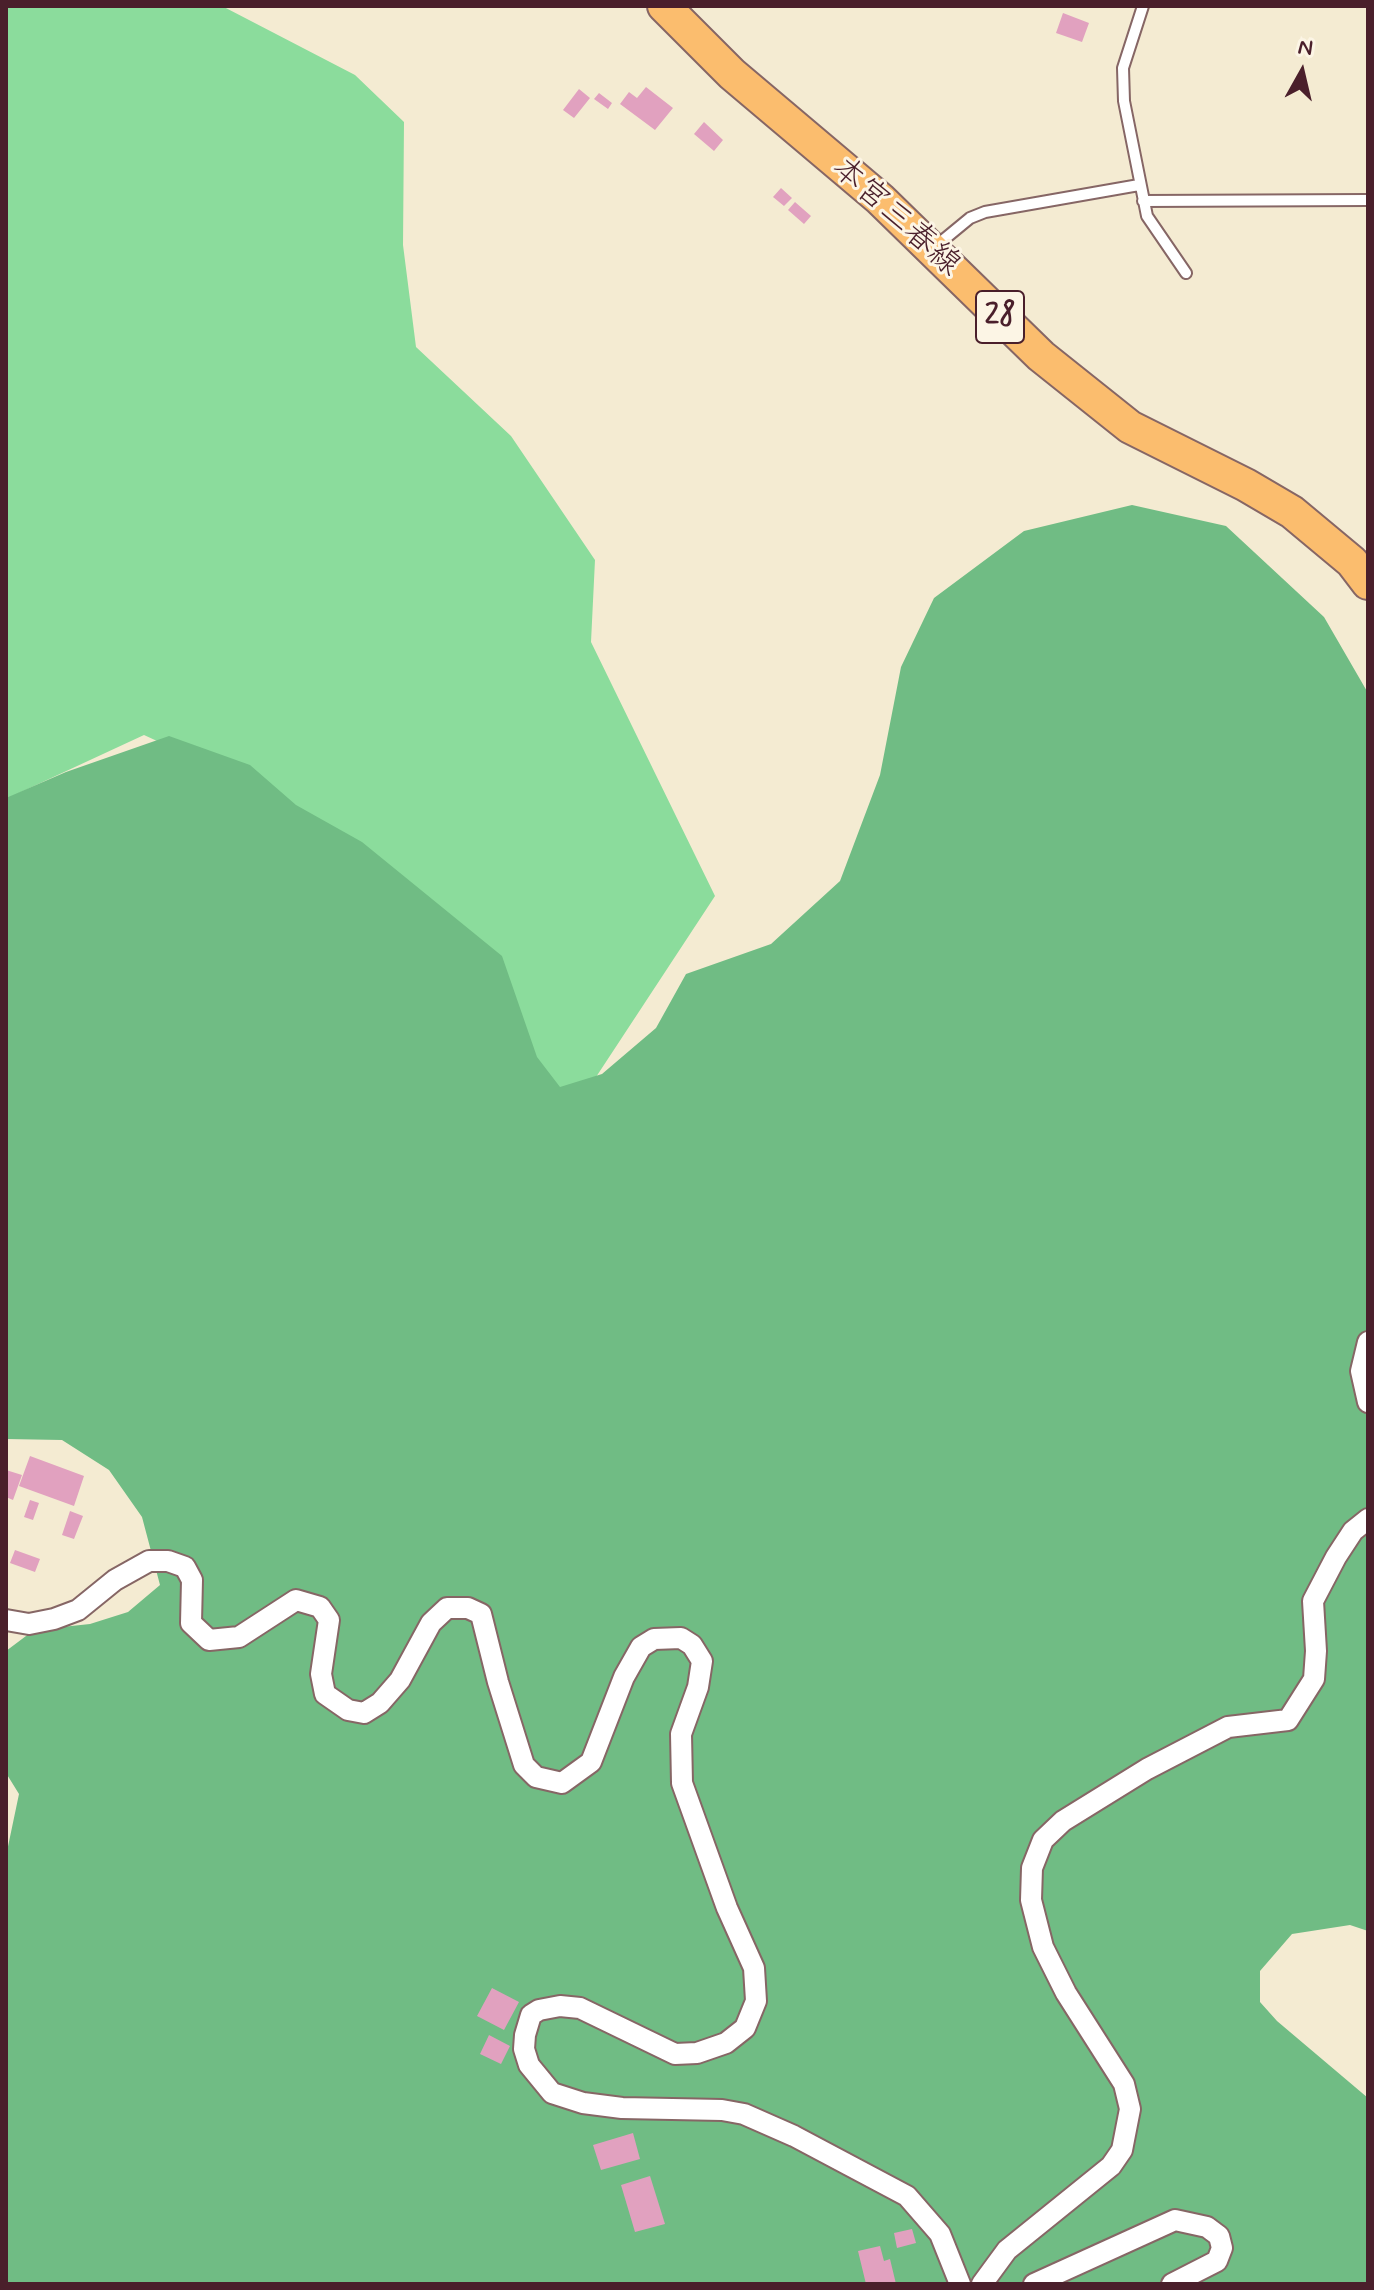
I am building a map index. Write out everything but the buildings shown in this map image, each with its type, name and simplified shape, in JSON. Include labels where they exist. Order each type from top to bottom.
[{"type":"main road","name":"本宮三春線","points":[[664,6],[732,74],[880,199],[1041,356],[1130,427],[1246,485],[1292,512],[1352,562],[1368,583]]},
{"type":"street","points":[[1368,1342],[1361,1371],[1368,1402]]},
{"type":"street","points":[[982,2284],[1007,2250],[1111,2166],[1122,2150],[1130,2109],[1124,2084],[1066,1993],[1043,1947],[1031,1900],[1032,1868],[1043,1840],[1063,1821],[1147,1769],[1228,1727],[1288,1720],[1314,1679],[1313,1601],[1344,1544],[1368,1519]]},
{"type":"street","points":[[6,1620],[29,1624],[54,1619],[78,1610],[115,1580],[149,1561],[168,1561],[185,1567],[192,1580],[191,1623],[209,1640],[239,1637],[296,1600],[320,1607],[329,1620],[321,1674],[325,1694],[348,1710],[364,1713],[380,1703],[400,1680],[431,1623],[447,1608],[468,1608],[481,1614],[524,1765],[536,1777],[562,1783],[591,1762],[624,1677],[641,1647],[654,1639],[681,1638],[692,1645],[702,1661],[698,1687],[681,1734],[682,1783],[727,1908],[754,1968],[756,2001],[745,2028],[726,2043],[686,2053],[656,2047],[604,2017],[580,2008],[560,2006],[539,2010],[531,2015],[525,2035],[524,2049],[529,2065],[552,2093],[583,2103],[622,2108],[722,2110],[744,2114],[794,2136],[907,2196],[940,2234],[960,2284]]},
{"type":"street","points":[[1034,2284],[1175,2220],[1207,2227],[1219,2236],[1222,2248],[1217,2261],[1172,2284]]},
{"type":"lane","points":[[1143,6],[1123,68],[1124,101],[1147,216],[1186,273]]},
{"type":"lane","points":[[931,250],[970,218],[985,212],[1139,185]]},
{"type":"lane","points":[[1143,201],[1368,200]]},
{"type":"green space","points":[[6,6],[222,6],[355,75],[404,122],[403,245],[416,347],[511,436],[595,560],[591,642],[715,896],[575,1109],[268,792],[144,735],[6,799]]},
{"type":"green space","points":[[1132,505],[1226,526],[1324,617],[1368,693],[1368,1931],[1350,1925],[1292,1934],[1260,1971],[1260,2002],[1277,2021],[1368,2098],[1368,2284],[6,2284],[6,1856],[19,1794],[6,1773],[6,1651],[34,1630],[90,1624],[128,1612],[160,1585],[142,1517],[109,1470],[62,1440],[6,1439],[6,798],[66,772],[169,736],[250,765],[296,805],[362,842],[502,956],[537,1057],[560,1087],[602,1074],[656,1028],[686,974],[771,944],[840,881],[880,775],[901,667],[934,598],[1024,531]]}]
